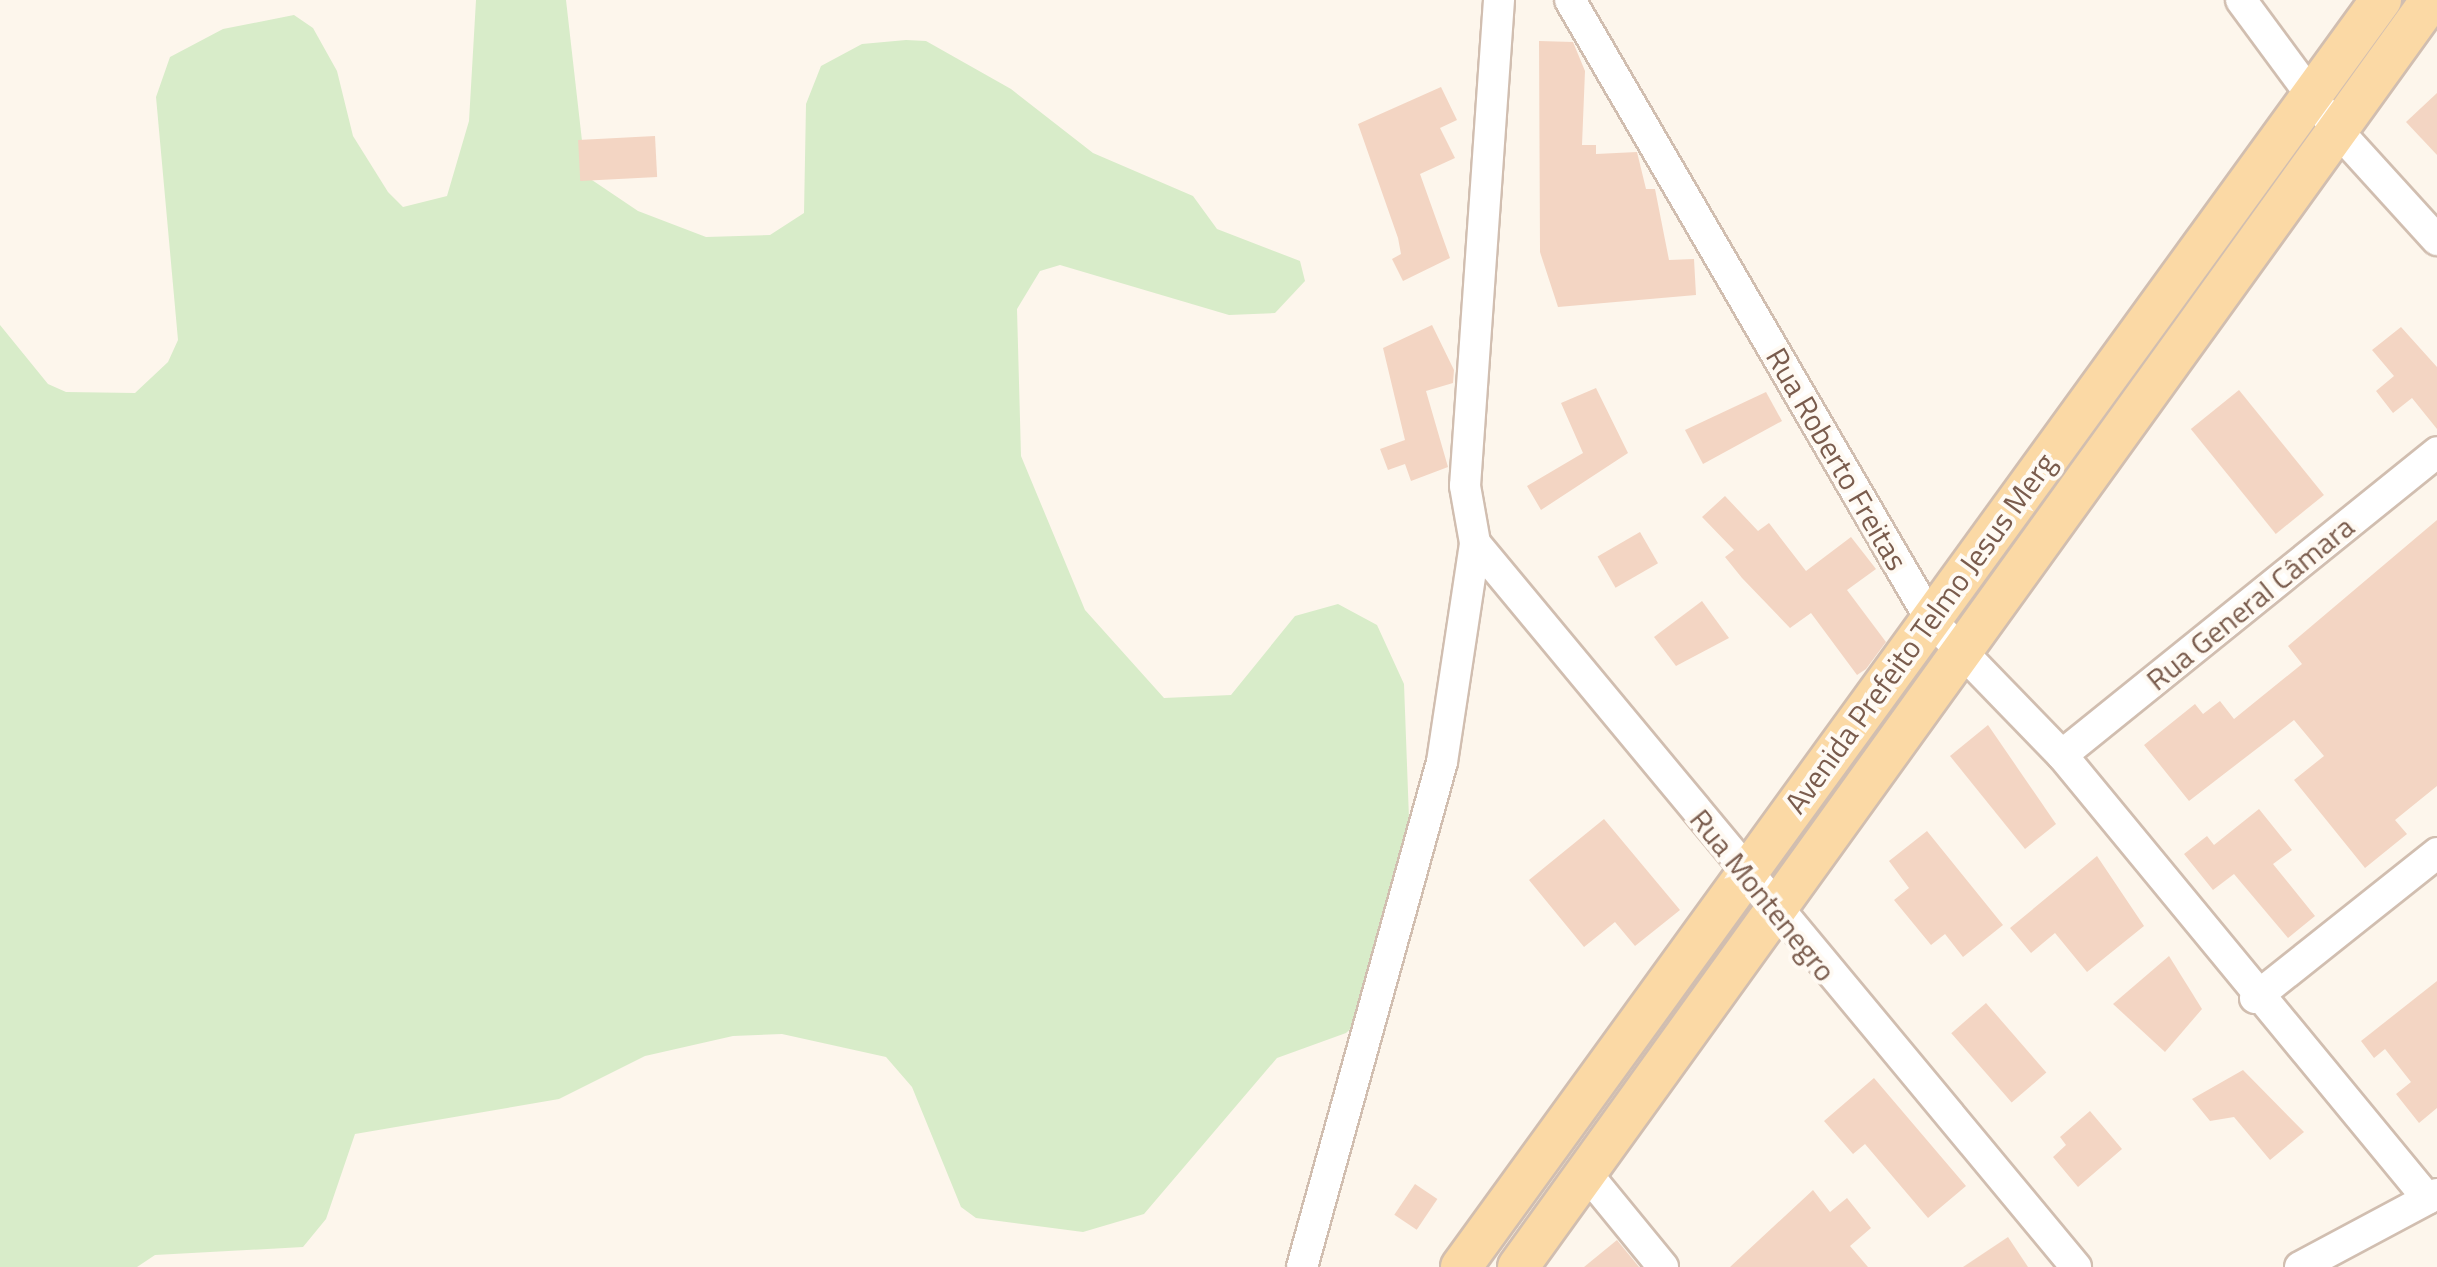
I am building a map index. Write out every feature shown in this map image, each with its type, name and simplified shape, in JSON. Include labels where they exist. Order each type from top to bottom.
[{"type":"main road","name":"Avenida Prefeito Telmo Jesus Merg","points":[[1518,1267],[1772,908],[1943,634],[2312,94],[2382,0]]},
{"type":"main road","name":"Avenida Prefeito Telmo Jesus Merg","points":[[1460,1267],[1745,873],[1943,634],[2338,130],[2430,0]]},
{"type":"street","points":[[1302,1267],[1442,762],[1470,529],[1499,0]]},
{"type":"street","name":"Rua Roberto Freitas","points":[[1570,0],[1943,634],[2062,755],[2255,998],[2433,1196]]},
{"type":"street","points":[[2242,0],[2338,130],[2437,240]]},
{"type":"street","name":"Rua General Câmara","points":[[2062,755],[2437,452]]},
{"type":"street","name":"Rua Montenegro","points":[[1470,529],[1772,908],[2076,1267]]},
{"type":"street","points":[[2255,998],[2437,853]]},
{"type":"street","points":[[1587,1174],[1663,1267]]},
{"type":"street","points":[[2300,1267],[2433,1196]]},
{"type":"green space","points":[[476,0],[566,0],[586,176],[638,211],[706,237],[770,235],[804,213],[806,104],[821,66],[862,44],[906,40],[926,41],[1011,89],[1093,153],[1193,196],[1217,229],[1300,261],[1305,281],[1275,313],[1229,315],[1060,265],[1040,271],[1017,309],[1021,456],[1085,610],[1164,698],[1231,695],[1295,616],[1338,604],[1377,625],[1404,684],[1413,926],[1394,989],[1346,1033],[1277,1058],[1144,1214],[1083,1232],[976,1218],[961,1207],[912,1087],[886,1057],[782,1034],[733,1036],[645,1056],[559,1099],[355,1134],[326,1219],[303,1247],[155,1255],[137,1267],[0,1267],[0,325],[48,384],[66,392],[135,393],[168,362],[178,340],[156,97],[170,57],[223,29],[294,15],[313,28],[337,71],[353,136],[388,192],[403,207],[447,196],[469,121]]},
{"type":"building","points":[[1539,41],[1573,42],[1585,71],[1582,145],[1596,145],[1596,154],[1637,152],[1646,189],[1655,189],[1669,260],[1694,259],[1696,295],[1558,307],[1540,252]]},
{"type":"building","points":[[1441,87],[1457,120],[1440,128],[1455,158],[1420,174],[1450,258],[1403,281],[1392,259],[1401,254],[1398,238],[1358,124]]},
{"type":"building","points":[[2437,93],[2437,155],[2406,122]]},
{"type":"building","points":[[655,136],[657,177],[580,181],[578,140]]},
{"type":"building","points":[[1432,325],[1454,370],[1453,383],[1426,391],[1448,467],[1411,481],[1405,464],[1388,470],[1380,449],[1405,440],[1383,348]]},
{"type":"building","points":[[2401,327],[2437,367],[2437,429],[2412,398],[2393,413],[2376,391],[2394,376],[2372,350]]},
{"type":"building","points":[[1596,388],[1628,453],[1541,510],[1527,486],[1583,453],[1561,403]]},
{"type":"building","points":[[2239,390],[2324,495],[2276,534],[2191,429]]},
{"type":"building","points":[[1766,392],[1782,421],[1703,464],[1685,430]]},
{"type":"building","points":[[1725,496],[1758,531],[1769,523],[1806,571],[1851,537],[1876,569],[1847,590],[1886,642],[1866,669],[1857,675],[1811,613],[1790,628],[1742,578],[1725,557],[1734,550],[1702,517]]},
{"type":"building","points":[[2437,520],[2437,786],[2395,820],[2407,834],[2365,868],[2294,780],[2324,756],[2294,720],[2189,801],[2144,745],[2195,704],[2203,714],[2220,701],[2234,719],[2302,664],[2288,646]]},
{"type":"building","points":[[1640,532],[1658,563],[1616,588],[1598,556]]},
{"type":"building","points":[[1702,601],[1729,638],[1676,666],[1654,637]]},
{"type":"building","points":[[1988,725],[2056,824],[2025,849],[1950,756]]},
{"type":"building","points":[[2259,809],[2292,850],[2273,864],[2315,916],[2288,938],[2234,874],[2213,890],[2184,854],[2207,836],[2214,845]]},
{"type":"building","points":[[1604,819],[1680,910],[1635,946],[1615,922],[1584,947],[1529,880]]},
{"type":"building","points":[[1927,831],[2003,925],[1963,957],[1945,934],[1931,945],[1894,900],[1909,888],[1889,861]]},
{"type":"building","points":[[2097,856],[2144,926],[2087,972],[2055,933],[2031,953],[2010,928]]},
{"type":"building","points":[[2169,956],[2202,1009],[2165,1052],[2113,1004]]},
{"type":"building","points":[[2437,981],[2437,1108],[2419,1123],[2396,1094],[2411,1082],[2385,1049],[2374,1058],[2361,1041]]},
{"type":"building","points":[[1986,1003],[2046,1072],[2012,1103],[1951,1033]]},
{"type":"building","points":[[2243,1070],[2304,1132],[2270,1160],[2234,1117],[2210,1121],[2192,1099]]},
{"type":"building","points":[[1874,1078],[1966,1186],[1928,1218],[1865,1144],[1853,1154],[1824,1121]]},
{"type":"building","points":[[2090,1111],[2122,1149],[2078,1187],[2053,1157],[2066,1145],[2060,1137]]},
{"type":"building","points":[[1415,1184],[1437,1199],[1417,1230],[1394,1215]]},
{"type":"building","points":[[1813,1190],[1830,1212],[1847,1198],[1871,1228],[1850,1246],[1868,1267],[1730,1267]]},
{"type":"building","points":[[2008,1237],[2028,1267],[1963,1267]]},
{"type":"building","points":[[1617,1240],[1639,1267],[1584,1267]]}]
